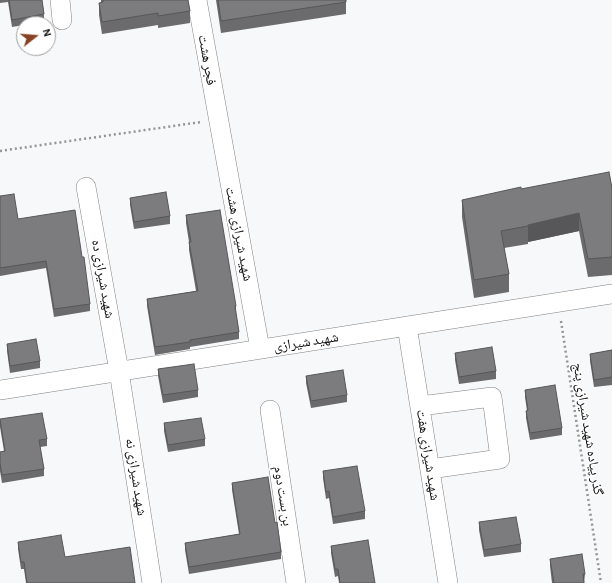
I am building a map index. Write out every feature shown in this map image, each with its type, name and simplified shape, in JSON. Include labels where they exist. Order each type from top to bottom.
[{"type":"street","points":[[60,0],[62,20]]},
{"type":"street","name":"فجر هشت","points":[[197,0],[218,120]]},
{"type":"street","name":"شهید شیرازی هشت","points":[[218,120],[260,349]]},
{"type":"street","name":"شهید شیرازی ده","points":[[86,187],[119,371]]},
{"type":"street","name":"شهید شیرازی","points":[[0,390],[612,294]]},
{"type":"street","name":"شهید شیرازی هفت","points":[[407,326],[448,583]]},
{"type":"street","name":"شهید شیرازی نه","points":[[119,371],[152,583]]},
{"type":"street","points":[[420,406],[492,397],[500,459],[430,469]]},
{"type":"street","name":"بن بست دوم","points":[[270,410],[296,583]]},
{"type":"path","points":[[0,151],[218,120]]},
{"type":"path","name":"گذر پیاده شهید شیرازی پنج","points":[[558,303],[601,583]]},
{"type":"building","points":[[9,0],[42,0],[44,14],[33,16],[16,16],[16,19],[12,20]]},
{"type":"building","points":[[103,0],[188,0],[190,11],[158,16],[158,13],[102,22],[99,3],[103,2]]},
{"type":"building","points":[[218,0],[346,0],[346,2],[221,21]]},
{"type":"building","points":[[609,172],[612,188],[612,257],[588,259],[579,213],[501,231],[509,274],[474,280],[462,200],[521,187],[521,189]]},
{"type":"building","points":[[166,192],[170,216],[134,222],[130,198]]},
{"type":"building","points":[[14,194],[18,219],[75,210],[82,257],[84,257],[90,304],[54,309],[46,261],[0,268],[0,196]]},
{"type":"building","points":[[220,210],[239,332],[190,340],[190,342],[155,347],[147,299],[198,291],[189,242],[191,242],[186,215]]},
{"type":"building","points":[[36,339],[40,361],[10,366],[7,344]]},
{"type":"building","points":[[492,347],[496,371],[459,377],[455,353]]},
{"type":"building","points":[[612,350],[612,377],[594,380],[590,354]]},
{"type":"building","points":[[194,364],[198,390],[163,395],[158,369]]},
{"type":"building","points":[[343,370],[347,395],[311,401],[306,376]]},
{"type":"building","points":[[555,385],[562,428],[530,433],[526,411],[528,410],[525,390]]},
{"type":"building","points":[[42,413],[47,439],[39,440],[44,469],[2,475],[0,452],[5,451],[0,419]]},
{"type":"building","points":[[201,418],[205,439],[168,445],[164,423]]},
{"type":"building","points":[[357,466],[365,511],[333,517],[329,491],[326,492],[323,471]]},
{"type":"building","points":[[268,477],[281,552],[189,567],[185,543],[240,534],[232,483]]},
{"type":"building","points":[[516,517],[521,544],[484,550],[479,522]]},
{"type":"building","points":[[61,535],[65,557],[130,547],[135,583],[27,583],[24,562],[21,562],[18,542]]},
{"type":"building","points":[[368,540],[375,583],[340,583],[338,569],[335,569],[331,546]]},
{"type":"building","points":[[582,554],[585,574],[583,574],[584,583],[554,583],[550,559]]}]
